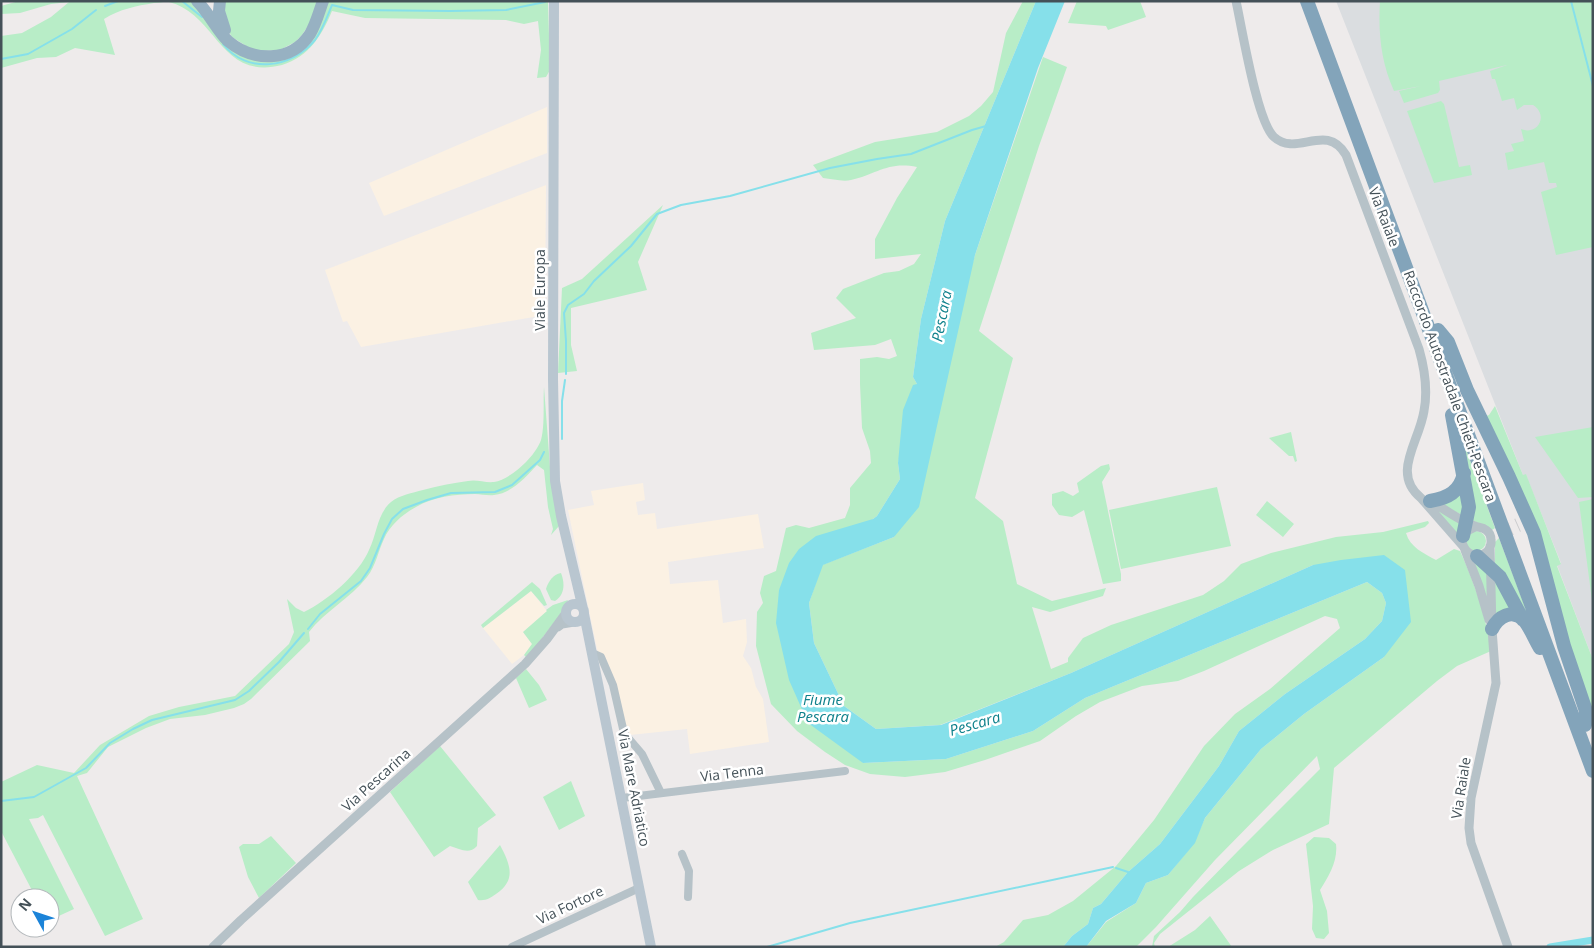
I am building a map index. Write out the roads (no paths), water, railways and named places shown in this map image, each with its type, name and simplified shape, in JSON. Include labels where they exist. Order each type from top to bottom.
[{"type":"highway","points":[[197,1],[226,40],[250,54],[262,57],[276,56],[292,51],[302,43],[312,31],[323,1]]},
{"type":"highway","points":[[220,1],[219,11],[223,25],[236,47]]},
{"type":"highway","points":[[1300,1],[1303,7],[1311,5]]},
{"type":"highway","name":"Raccordo Autostradale Chieti-Pescara","points":[[1311,5],[1438,330],[1593,745]]},
{"type":"highway","name":"Raccordo Autostradale Chieti-Pescara","points":[[1311,5],[1452,394],[1593,771]]},
{"type":"highway","points":[[1438,330],[1448,342],[1524,523],[1534,533],[1570,668],[1586,711],[1585,725]]},
{"type":"highway","points":[[1452,394],[1450,405],[1464,472],[1471,524],[1467,547],[1492,568],[1500,578],[1542,652],[1551,661]]},
{"type":"highway","points":[[1426,499],[1444,498],[1454,493],[1461,484],[1464,472]]},
{"type":"highway","points":[[1492,630],[1499,619],[1506,615],[1515,616],[1523,620]]},
{"type":"main road","name":"Viale Europa","points":[[554,1],[553,379],[555,481],[559,508],[584,611]]},
{"type":"main road","name":"Viale Europa","points":[[567,610],[576,577]]},
{"type":"main road","points":[[575,622],[582,620],[584,611],[580,605],[575,604],[567,610],[568,619],[582,626],[589,636]]},
{"type":"main road","name":"Via Mare Adriatico","points":[[584,611],[651,947]]},
{"type":"street","name":"Via Raiale","points":[[1236,1],[1254,84],[1267,128],[1274,137],[1288,144],[1328,140],[1337,144],[1343,150],[1409,323],[1422,361],[1426,395],[1422,422],[1409,458],[1406,476],[1411,489],[1471,524],[1485,529],[1493,539],[1492,630],[1496,668],[1495,688],[1471,798],[1469,828],[1471,843],[1508,947]]},
{"type":"street","name":"Via Raiale","points":[[1426,499],[1467,547],[1492,630]]},
{"type":"street","points":[[1467,547],[1485,553],[1493,539]]},
{"type":"street","name":"Via Pescarina","points":[[213,947],[525,664],[554,630],[567,610]]},
{"type":"street","name":"Via Pescarina","points":[[554,630],[562,624],[575,622]]},
{"type":"street","points":[[592,653],[601,657],[613,685],[624,733],[642,754],[661,793]]},
{"type":"street","name":"Via Tenna","points":[[622,798],[845,771]]},
{"type":"street","points":[[682,854],[689,872],[688,897]]},
{"type":"street","name":"Via Fortore","points":[[512,947],[639,888]]},
{"type":"water","name":"Fiume Pescara","points":[[1036,1],[1065,1],[1038,68],[975,255],[919,507],[894,537],[823,565],[809,603],[814,643],[844,706],[876,729],[941,725],[1071,673],[1313,565],[1341,560],[1384,555],[1405,570],[1411,622],[1384,657],[1304,714],[1261,749],[1205,818],[1195,843],[1168,875],[1146,883],[1136,903],[1106,921],[1086,947],[1063,947],[1072,936],[1088,924],[1093,908],[1101,904],[1128,872],[1160,844],[1219,766],[1239,731],[1285,694],[1365,639],[1382,621],[1386,603],[1382,593],[1367,582],[1085,698],[1033,731],[946,759],[863,763],[808,723],[789,680],[776,623],[779,590],[789,563],[799,549],[816,536],[873,519],[877,516],[900,479],[898,463],[903,410],[913,385],[917,384],[913,377],[921,319],[945,221]]},
{"type":"waterway","points":[[105,6],[118,1]]},
{"type":"waterway","points":[[182,1],[202,17]]},
{"type":"waterway","points":[[1571,1],[1593,86]]},
{"type":"waterway","points":[[223,44],[233,54],[244,60],[257,64],[269,64],[282,62],[294,57],[315,40],[325,23],[332,5],[353,10],[450,11],[506,10],[545,2]]},
{"type":"waterway","points":[[1,59],[28,54],[72,29],[96,10]]},
{"type":"waterway","points":[[566,374],[564,313],[568,305],[584,294],[594,281],[631,246],[657,214],[681,205],[730,196],[830,168],[911,154],[986,126]]},
{"type":"waterway","points":[[562,439],[562,401],[565,380]]},
{"type":"waterway","points":[[308,629],[320,614],[361,581],[370,568],[392,519],[403,509],[451,493],[495,492],[512,485],[540,460],[544,452]]},
{"type":"waterway","points":[[1,801],[34,797],[86,768],[110,743],[152,720],[235,700],[249,691],[279,662],[304,633]]},
{"type":"waterway","points":[[767,947],[850,923],[1113,867]]},
{"type":"waterway","points":[[1116,868],[1128,872]]},
{"type":"waterway","points":[[1550,947],[1593,940]]},
{"type":"tunnel","points":[[1498,534],[1518,525]]},
{"type":"water label","name":"Pescara","points":[[942,316]]},
{"type":"water label","name":"Pescara","points":[[975,724]]}]
